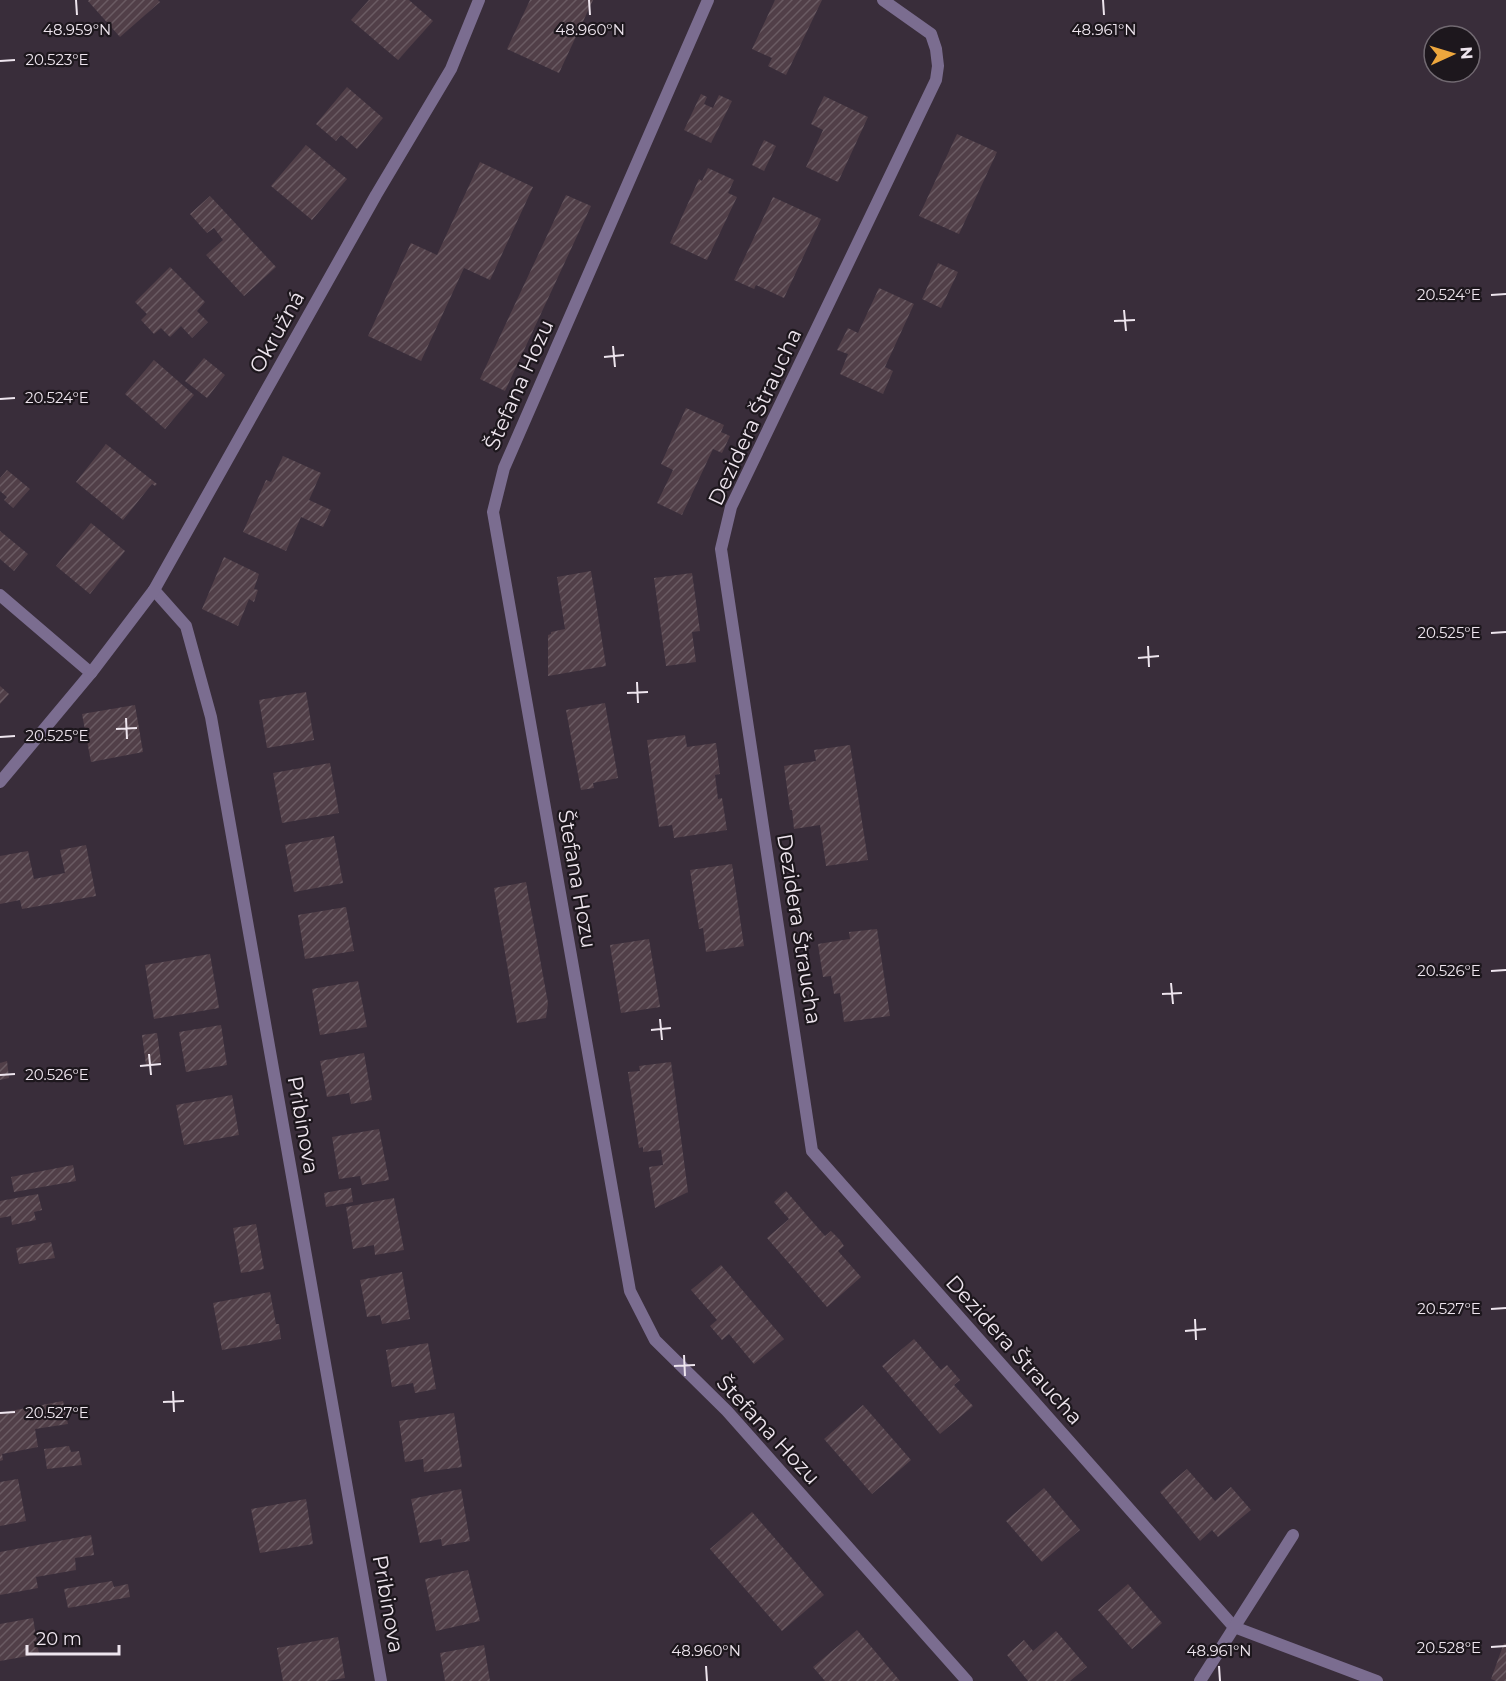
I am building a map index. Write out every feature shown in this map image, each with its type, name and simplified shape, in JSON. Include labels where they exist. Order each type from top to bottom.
[{"type":"street","name":"Okružná","points":[[0,782],[91,673],[154,590],[376,195],[451,69],[479,0]]},
{"type":"street","name":"Štefana Hozu","points":[[708,0],[504,468],[493,512],[630,1291],[655,1340],[727,1411],[967,1681]]},
{"type":"street","name":"Dezidera Štraucha","points":[[883,0],[931,34],[938,66],[936,80],[731,507],[721,549],[812,1151],[1234,1628],[1377,1681]]},
{"type":"street","name":"Pribinova","points":[[154,590],[186,626],[211,717],[381,1681]]},
{"type":"street","points":[[0,595],[91,673]]},
{"type":"street","points":[[1200,1681],[1293,1535]]},
{"type":"building","points":[[89,0],[158,0],[160,2],[120,37]]},
{"type":"building","points":[[369,0],[409,0],[433,21],[398,60],[351,20]]},
{"type":"building","points":[[530,0],[593,0],[559,73],[507,49]]},
{"type":"building","points":[[775,0],[822,0],[786,75],[768,66],[772,58],[752,49]]},
{"type":"building","points":[[347,87],[383,118],[357,149],[341,135],[336,141],[316,124]]},
{"type":"building","points":[[701,94],[707,97],[704,104],[713,108],[719,95],[732,101],[711,143],[684,130]]},
{"type":"building","points":[[824,96],[868,117],[838,182],[806,167],[823,130],[811,124]]},
{"type":"building","points":[[957,134],[997,152],[959,234],[919,216]]},
{"type":"building","points":[[764,140],[776,146],[764,171],[752,165]]},
{"type":"building","points":[[306,145],[347,179],[312,220],[271,186]]},
{"type":"building","points":[[480,162],[533,187],[490,280],[464,268],[421,361],[368,336],[411,243],[437,255]]},
{"type":"building","points":[[708,168],[734,180],[728,193],[737,197],[707,260],[670,243],[699,179],[702,181]]},
{"type":"building","points":[[566,195],[591,206],[505,391],[480,379]]},
{"type":"building","points":[[210,196],[276,267],[244,296],[206,255],[223,240],[214,228],[207,233],[190,214]]},
{"type":"building","points":[[773,197],[821,219],[784,298],[756,285],[754,289],[734,280]]},
{"type":"building","points":[[938,263],[958,272],[941,308],[922,299]]},
{"type":"building","points":[[170,267],[205,302],[197,311],[208,322],[192,338],[181,326],[170,337],[161,328],[154,334],[141,320],[147,314],[135,302]]},
{"type":"building","points":[[879,288],[914,304],[885,367],[893,371],[883,394],[840,374],[848,354],[837,350],[848,328],[858,333]]},
{"type":"building","points":[[204,358],[225,375],[207,398],[185,381]]},
{"type":"building","points":[[154,360],[194,395],[165,429],[125,394]]},
{"type":"building","points":[[686,408],[724,425],[721,432],[730,436],[722,453],[713,449],[682,515],[657,503],[673,470],[661,464]]},
{"type":"building","points":[[106,444],[157,484],[155,486],[152,484],[123,520],[76,482]]},
{"type":"building","points":[[283,456],[321,473],[309,500],[331,510],[323,527],[301,517],[286,551],[243,532],[266,480],[271,482]]},
{"type":"building","points":[[7,470],[30,489],[13,508],[4,500],[7,497],[0,491],[0,478]]},
{"type":"building","points":[[91,523],[125,551],[90,594],[56,566]]},
{"type":"building","points":[[0,531],[28,554],[14,571],[0,559]]},
{"type":"building","points":[[224,557],[259,574],[254,589],[258,590],[254,602],[249,599],[238,626],[202,609]]},
{"type":"building","points":[[591,571],[606,666],[548,676],[548,635],[551,632],[565,629],[557,577]]},
{"type":"building","points":[[692,573],[700,631],[692,632],[696,662],[666,666],[654,578]]},
{"type":"building","points":[[0,686],[9,694],[0,704]]},
{"type":"building","points":[[306,692],[314,740],[267,748],[259,700]]},
{"type":"building","points":[[605,703],[618,778],[593,783],[594,788],[581,790],[566,710]]},
{"type":"building","points":[[135,705],[143,752],[91,762],[82,714]]},
{"type":"building","points":[[685,735],[687,747],[716,743],[720,774],[715,775],[718,799],[722,798],[727,830],[674,838],[672,825],[659,827],[647,740]]},
{"type":"building","points":[[850,745],[868,860],[826,866],[820,825],[794,829],[784,766],[816,761],[814,750]]},
{"type":"building","points":[[330,763],[339,813],[282,823],[273,773]]},
{"type":"building","points":[[334,836],[343,883],[294,892],[285,845]]},
{"type":"building","points":[[86,845],[96,896],[22,909],[20,900],[0,904],[0,856],[28,851],[34,879],[65,873],[60,850]]},
{"type":"building","points":[[732,864],[744,946],[706,952],[703,928],[699,929],[690,870]]},
{"type":"building","points":[[526,882],[548,1003],[546,1018],[517,1023],[494,888]]},
{"type":"building","points":[[346,907],[354,951],[305,959],[298,915]]},
{"type":"building","points":[[877,929],[890,1016],[844,1022],[840,993],[834,994],[831,976],[823,977],[818,944],[850,939],[849,932]]},
{"type":"building","points":[[649,939],[660,1007],[621,1013],[610,945]]},
{"type":"building","points":[[210,954],[219,1008],[154,1019],[145,965]]},
{"type":"building","points":[[358,981],[367,1027],[320,1035],[312,989]]},
{"type":"building","points":[[221,1025],[227,1065],[186,1072],[179,1032]]},
{"type":"building","points":[[157,1033],[161,1062],[146,1065],[142,1035]]},
{"type":"building","points":[[364,1053],[372,1100],[351,1104],[349,1093],[327,1097],[320,1061]]},
{"type":"building","points":[[7,1061],[9,1078],[0,1080],[0,1063]]},
{"type":"building","points":[[671,1062],[688,1192],[655,1208],[649,1167],[663,1165],[661,1150],[643,1152],[643,1147],[639,1148],[628,1072],[640,1071],[639,1066]]},
{"type":"building","points":[[232,1095],[239,1135],[184,1145],[176,1105]]},
{"type":"building","points":[[379,1129],[389,1180],[362,1185],[360,1176],[339,1179],[332,1137]]},
{"type":"building","points":[[73,1165],[76,1181],[14,1192],[11,1177]]},
{"type":"building","points":[[351,1188],[353,1202],[326,1207],[324,1193]]},
{"type":"building","points":[[786,1191],[825,1236],[831,1231],[840,1240],[844,1246],[838,1251],[861,1277],[827,1307],[767,1238],[789,1219],[774,1202]]},
{"type":"building","points":[[38,1194],[42,1210],[34,1212],[36,1220],[12,1225],[11,1216],[0,1218],[0,1201]]},
{"type":"building","points":[[394,1198],[404,1250],[375,1255],[374,1245],[353,1249],[346,1207]]},
{"type":"building","points":[[256,1224],[264,1269],[241,1273],[233,1228]]},
{"type":"building","points":[[51,1242],[55,1258],[19,1264],[16,1248]]},
{"type":"building","points":[[721,1265],[784,1339],[754,1364],[729,1334],[722,1340],[710,1326],[717,1320],[691,1290]]},
{"type":"building","points":[[402,1272],[410,1319],[382,1324],[380,1315],[367,1317],[360,1280]]},
{"type":"building","points":[[270,1292],[281,1339],[222,1350],[213,1303]]},
{"type":"building","points":[[914,1339],[941,1370],[947,1365],[960,1380],[954,1385],[973,1406],[940,1434],[882,1366]]},
{"type":"building","points":[[428,1343],[436,1389],[415,1393],[413,1383],[392,1387],[386,1350]]},
{"type":"building","points":[[63,1401],[68,1424],[35,1429],[38,1447],[2,1454],[3,1460],[0,1461],[0,1413]]},
{"type":"building","points":[[863,1405],[911,1460],[872,1494],[824,1439]]},
{"type":"building","points":[[454,1413],[462,1467],[424,1472],[423,1459],[405,1462],[399,1421]]},
{"type":"building","points":[[69,1446],[71,1452],[79,1451],[82,1465],[47,1469],[44,1449]]},
{"type":"building","points":[[1187,1469],[1215,1501],[1231,1487],[1251,1510],[1218,1537],[1212,1530],[1200,1541],[1160,1492]]},
{"type":"building","points":[[18,1479],[26,1521],[0,1526],[0,1482]]},
{"type":"building","points":[[1044,1488],[1080,1530],[1042,1562],[1006,1521]]},
{"type":"building","points":[[461,1489],[470,1541],[442,1546],[441,1539],[420,1543],[411,1499]]},
{"type":"building","points":[[306,1499],[313,1544],[260,1553],[251,1509]]},
{"type":"building","points":[[752,1512],[824,1595],[782,1631],[710,1549]]},
{"type":"building","points":[[91,1535],[94,1555],[75,1558],[76,1570],[36,1577],[38,1588],[0,1595],[0,1552]]},
{"type":"building","points":[[468,1570],[480,1621],[436,1631],[425,1579]]},
{"type":"building","points":[[112,1581],[114,1587],[128,1584],[130,1597],[68,1608],[64,1589]]},
{"type":"building","points":[[1128,1584],[1162,1623],[1132,1649],[1098,1610]]},
{"type":"building","points":[[33,1618],[39,1654],[0,1661],[0,1624]]},
{"type":"building","points":[[857,1630],[900,1681],[825,1681],[813,1667]]},
{"type":"building","points":[[1056,1631],[1087,1667],[1070,1681],[1028,1681],[1007,1655],[1024,1640],[1033,1651]]},
{"type":"building","points":[[338,1637],[345,1678],[327,1681],[283,1681],[277,1648]]},
{"type":"building","points":[[1504,1643],[1506,1644],[1506,1681],[1496,1681],[1491,1679]]},
{"type":"building","points":[[484,1645],[490,1681],[445,1681],[440,1653]]}]
